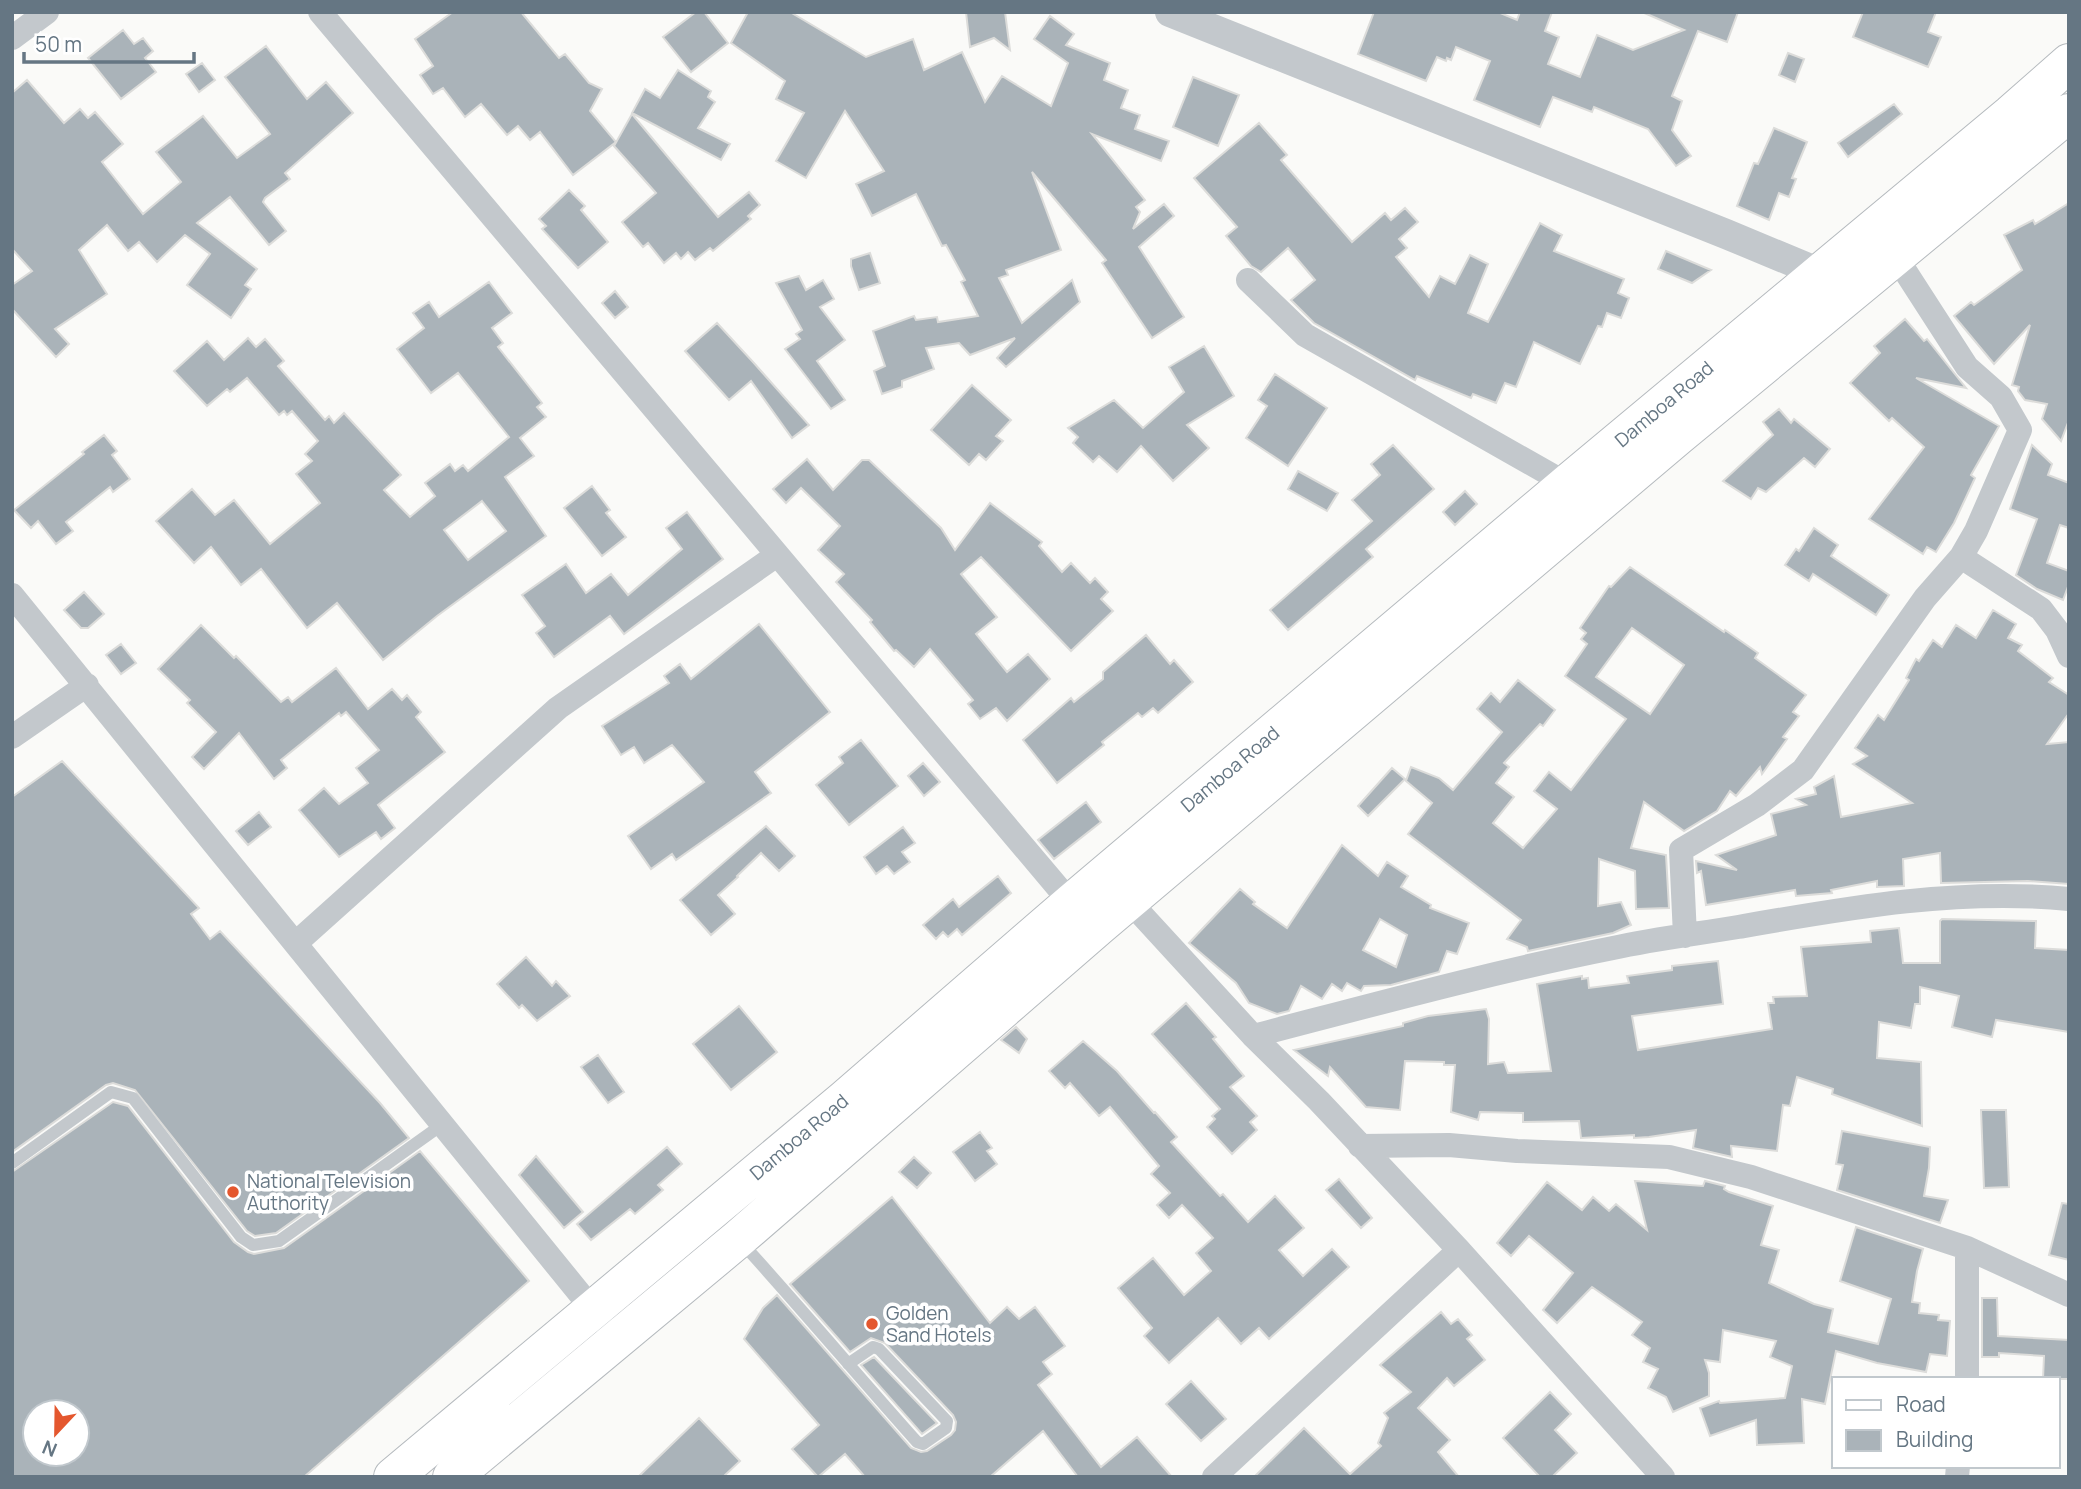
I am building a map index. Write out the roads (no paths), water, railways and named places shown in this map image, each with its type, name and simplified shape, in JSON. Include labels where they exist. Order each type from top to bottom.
[{"type":"main road","name":"Damboa Road","points":[[452,1477],[738,1239],[1129,901],[1678,436],[2011,114],[2069,63]]},
{"type":"main road","name":"Damboa Road","points":[[393,1477],[845,1099],[1070,903],[1567,484],[1832,286],[1896,257],[2069,113]]},
{"type":"street","points":[[12,38],[47,12]]},
{"type":"street","points":[[320,12],[1070,903]]},
{"type":"street","points":[[1170,12],[1832,286]]},
{"type":"street","points":[[1685,936],[1681,850],[1757,805],[1803,770],[1925,598],[1961,558],[1976,531],[2020,430],[2001,397],[1967,367],[1896,257]]},
{"type":"street","points":[[1248,280],[1305,335],[1567,484]]},
{"type":"street","points":[[296,943],[558,708],[777,555]]},
{"type":"street","points":[[1961,558],[2041,609],[2057,630],[2069,656]]},
{"type":"street","points":[[12,595],[593,1310],[620,1339]]},
{"type":"street","points":[[12,737],[87,685]]},
{"type":"street","points":[[1253,1036],[1455,984],[1614,947],[1807,915],[1937,898],[2032,895],[2069,899]]},
{"type":"street","points":[[1129,901],[1253,1036],[1319,1101],[1459,1250],[1662,1477]]},
{"type":"street","points":[[1360,1146],[1449,1145],[1517,1151],[1669,1157],[1751,1177],[1967,1248],[2069,1295]]},
{"type":"street","points":[[1967,1248],[1967,1377]]},
{"type":"street","points":[[1214,1477],[1459,1250]]},
{"type":"lane","points":[[12,1163],[111,1092],[133,1098],[241,1237],[253,1245],[279,1241],[443,1124]]},
{"type":"lane","points":[[738,1239],[848,1364],[917,1442],[923,1444],[946,1428],[947,1422],[879,1349],[873,1347],[848,1364]]},
{"type":"place","name":"National Television Authority","points":[[233,1192]]},
{"type":"place","name":"Golden Sand Hotels","points":[[872,1324]]}]
